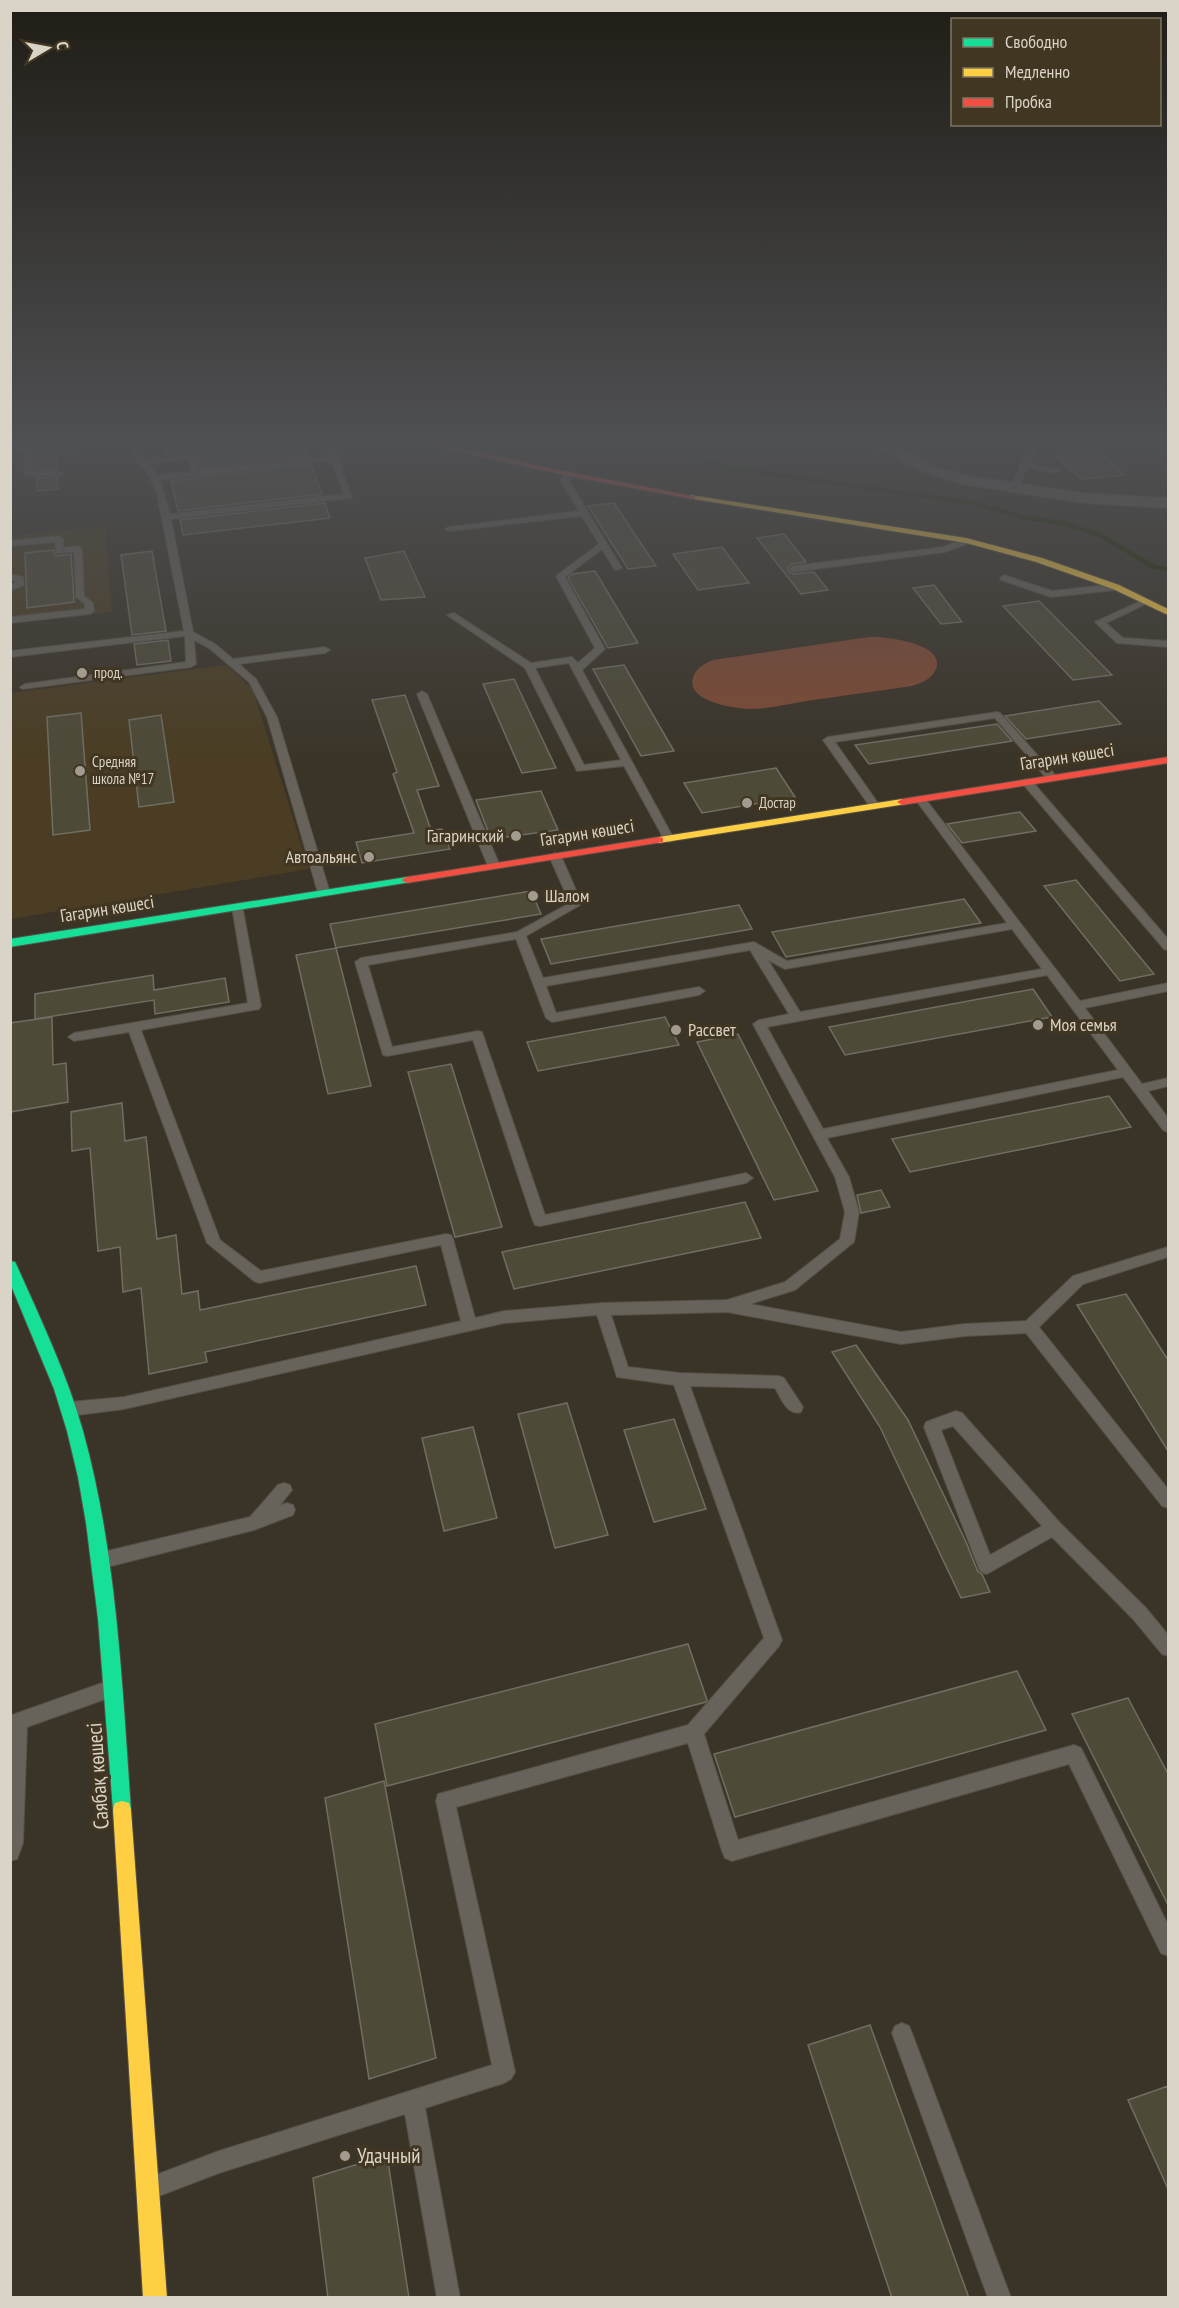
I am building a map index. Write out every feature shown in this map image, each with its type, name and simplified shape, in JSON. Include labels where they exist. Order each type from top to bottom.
[{"type":"street","points":[[988,547],[1039,560],[1116,586],[1168,612]]},
{"type":"street","name":"Гагарин көшесі","points":[[10,943],[1168,760]]},
{"type":"street","name":"Саябақ көшесі","points":[[10,1266],[42,1335],[68,1410],[81,1457],[98,1562],[113,1688],[155,2298]]},
{"type":"lane","points":[[10,620],[90,611],[89,603],[80,597],[78,549],[59,551],[59,547]]},
{"type":"lane","points":[[25,687],[191,664],[189,633],[173,547]]},
{"type":"lane","points":[[577,669],[600,648],[560,576],[601,547]]},
{"type":"lane","points":[[604,547],[618,568]]},
{"type":"lane","points":[[793,569],[951,547]]},
{"type":"lane","points":[[10,576],[20,579],[21,582],[10,588]]},
{"type":"lane","points":[[1004,578],[1051,594],[1116,586]]},
{"type":"lane","points":[[1146,602],[1100,622],[1120,641],[1168,644]]},
{"type":"lane","points":[[451,615],[530,666],[581,769],[627,762]]},
{"type":"lane","points":[[10,654],[189,633],[212,646],[253,681],[272,717],[324,893]]},
{"type":"lane","points":[[233,662],[326,650]]},
{"type":"lane","points":[[530,666],[573,660],[669,838]]},
{"type":"lane","points":[[422,694],[494,866]]},
{"type":"lane","points":[[875,806],[828,740],[997,715],[1052,778]]},
{"type":"lane","points":[[1027,782],[1168,946]]},
{"type":"lane","points":[[920,799],[1168,1127]]},
{"type":"lane","points":[[555,856],[576,903],[520,935],[361,962],[387,1052],[478,1035],[540,1221],[746,1178]]},
{"type":"lane","points":[[74,1037],[255,1006],[238,907]]},
{"type":"lane","points":[[538,983],[754,946],[785,965],[1015,925]]},
{"type":"lane","points":[[520,935],[552,1018],[699,991]]},
{"type":"lane","points":[[754,946],[797,1017]]},
{"type":"lane","points":[[727,1306],[790,1286],[847,1242],[852,1212],[842,1178],[759,1024],[1050,971]]},
{"type":"lane","points":[[1077,1006],[1168,987]]},
{"type":"lane","points":[[134,1028],[214,1243],[259,1277],[446,1239],[470,1325]]},
{"type":"lane","points":[[818,1135],[1127,1072]]},
{"type":"lane","points":[[1139,1089],[1168,1082]]},
{"type":"lane","points":[[68,1410],[124,1403],[504,1317],[602,1309],[727,1306],[798,1321],[901,1338],[964,1330],[1030,1326],[1078,1280],[1168,1252]]},
{"type":"lane","points":[[602,1309],[622,1373],[779,1382],[795,1407]]},
{"type":"lane","points":[[1030,1326],[1168,1501]]},
{"type":"lane","points":[[149,2189],[219,2162],[504,2072],[445,1801],[694,1732],[773,1640],[680,1378]]},
{"type":"lane","points":[[1054,1528],[986,1566],[932,1427],[956,1418],[1054,1528],[1140,1614],[1168,1648]]},
{"type":"lane","points":[[254,1523],[284,1490]]},
{"type":"lane","points":[[98,1562],[166,1543],[254,1523],[287,1510]]},
{"type":"lane","points":[[10,1852],[13,1843],[18,1721],[113,1688]]},
{"type":"lane","points":[[694,1732],[732,1851],[1074,1754],[1168,1946]]},
{"type":"lane","points":[[902,2033],[1000,2298]]},
{"type":"lane","points":[[413,2100],[449,2298]]},
{"type":"shaded area","points":[[10,547],[107,547],[112,612],[11,623]]},
{"type":"shaded area","points":[[869,637],[900,640],[924,648],[933,654],[937,661],[935,671],[928,679],[912,686],[754,709],[731,707],[712,702],[703,698],[693,686],[693,678],[698,669],[713,660]]},
{"type":"shaded area","points":[[227,665],[253,690],[309,869],[11,919],[11,693]]},
{"type":"building","points":[[614,547],[643,547],[656,566],[628,569]]},
{"type":"building","points":[[722,547],[749,583],[698,590],[673,554]]},
{"type":"building","points":[[764,547],[794,547],[806,562],[792,564],[788,567],[788,571],[793,574],[814,572],[828,590],[801,594]]},
{"type":"building","points":[[53,550],[56,556],[71,554],[74,602],[27,608],[25,553]]},
{"type":"building","points":[[152,551],[166,631],[132,635],[121,555]]},
{"type":"building","points":[[404,551],[425,597],[381,600],[365,558]]},
{"type":"building","points":[[595,571],[638,643],[608,648],[568,578],[572,574]]},
{"type":"building","points":[[934,585],[962,622],[941,624],[913,588]]},
{"type":"building","points":[[1039,601],[1112,675],[1073,680],[1003,606]]},
{"type":"building","points":[[168,640],[171,661],[137,665],[134,644]]},
{"type":"building","points":[[624,665],[674,751],[641,756],[593,669]]},
{"type":"building","points":[[514,679],[556,768],[522,773],[483,684]]},
{"type":"building","points":[[405,695],[439,786],[417,790],[431,830],[442,829],[450,849],[362,863],[356,842],[414,833],[393,774],[397,772],[372,700]]},
{"type":"building","points":[[1099,701],[1121,724],[1026,739],[1005,716]]},
{"type":"building","points":[[81,713],[90,830],[53,835],[47,717]]},
{"type":"building","points":[[161,715],[174,802],[139,807],[129,720]]},
{"type":"building","points":[[997,724],[1012,741],[869,764],[855,745]]},
{"type":"building","points":[[776,768],[795,797],[702,813],[684,783]]},
{"type":"building","points":[[541,791],[558,830],[491,839],[476,800]]},
{"type":"building","points":[[1020,812],[1036,831],[962,843],[947,824]]},
{"type":"building","points":[[1076,880],[1154,974],[1120,981],[1044,886]]},
{"type":"building","points":[[531,891],[541,914],[336,948],[330,924]]},
{"type":"building","points":[[964,899],[981,923],[786,957],[772,932]]},
{"type":"building","points":[[739,905],[752,929],[551,964],[541,939]]},
{"type":"building","points":[[336,948],[371,1086],[328,1094],[296,955]]},
{"type":"building","points":[[153,975],[154,990],[225,978],[229,1002],[155,1014],[154,1000],[35,1019],[35,994]]},
{"type":"building","points":[[1033,989],[1052,1017],[845,1055],[829,1027]]},
{"type":"building","points":[[52,1017],[53,1065],[66,1063],[68,1102],[10,1112],[10,1023]]},
{"type":"building","points":[[665,1017],[679,1045],[538,1071],[527,1042]]},
{"type":"building","points":[[738,1034],[818,1191],[774,1200],[697,1042]]},
{"type":"building","points":[[451,1064],[502,1227],[455,1237],[408,1072]]},
{"type":"building","points":[[1109,1096],[1131,1127],[910,1172],[892,1139]]},
{"type":"building","points":[[122,1103],[125,1141],[146,1137],[157,1239],[176,1235],[182,1294],[198,1291],[200,1310],[416,1266],[426,1305],[205,1352],[207,1362],[149,1374],[141,1288],[123,1292],[120,1247],[98,1251],[90,1148],[72,1151],[71,1112]]},
{"type":"building","points":[[881,1190],[890,1207],[861,1213],[857,1195]]},
{"type":"building","points":[[745,1202],[761,1238],[514,1289],[502,1252]]},
{"type":"building","points":[[1126,1294],[1168,1360],[1168,1451],[1077,1305]]},
{"type":"building","points":[[856,1345],[908,1420],[978,1572],[982,1574],[990,1592],[961,1598],[880,1427],[832,1352]]},
{"type":"building","points":[[567,1403],[608,1535],[555,1548],[518,1414]]},
{"type":"building","points":[[674,1419],[706,1509],[654,1522],[624,1430]]},
{"type":"building","points":[[473,1427],[497,1518],[444,1531],[422,1438]]},
{"type":"building","points":[[688,1644],[706,1702],[387,1786],[375,1724]]},
{"type":"building","points":[[1017,1671],[1046,1730],[735,1817],[714,1754]]},
{"type":"building","points":[[1128,1698],[1168,1774],[1168,1905],[1072,1714]]},
{"type":"building","points":[[384,1781],[436,2058],[369,2079],[325,1798]]},
{"type":"building","points":[[870,2025],[969,2298],[892,2298],[808,2045]]},
{"type":"building","points":[[1168,2086],[1168,2189],[1128,2100]]},
{"type":"building","points":[[387,2155],[409,2298],[328,2298],[313,2178]]},
{"type":"waterway","points":[[1120,547],[1154,567],[1168,569]]},
{"type":"traffic: fast","points":[[10,943],[407,880]]},
{"type":"traffic: fast","points":[[10,1266],[46,1347],[75,1431],[86,1477],[102,1571],[122,1810]]},
{"type":"traffic: slow","points":[[988,547],[1039,560],[1116,587],[1168,612]]},
{"type":"traffic: slow","points":[[659,840],[902,802]]},
{"type":"traffic: slow","points":[[122,1810],[155,2298]]},
{"type":"traffic: jam","points":[[902,802],[1168,760]]},
{"type":"traffic: jam","points":[[407,880],[659,840]]},
{"type":"place","name":"прод.","points":[[82,673]]},
{"type":"place","name":"Средняя школа №17","points":[[80,771]]},
{"type":"place","name":"Достар","points":[[747,803]]},
{"type":"place","name":"Гагаринский","points":[[516,836]]},
{"type":"place","name":"Автоальянс","points":[[369,857]]},
{"type":"place","name":"Шалом","points":[[533,896]]},
{"type":"place","name":"Моя семья","points":[[1038,1025]]},
{"type":"place","name":"Рассвет","points":[[676,1030]]},
{"type":"place","name":"Удачный","points":[[345,2156]]}]
